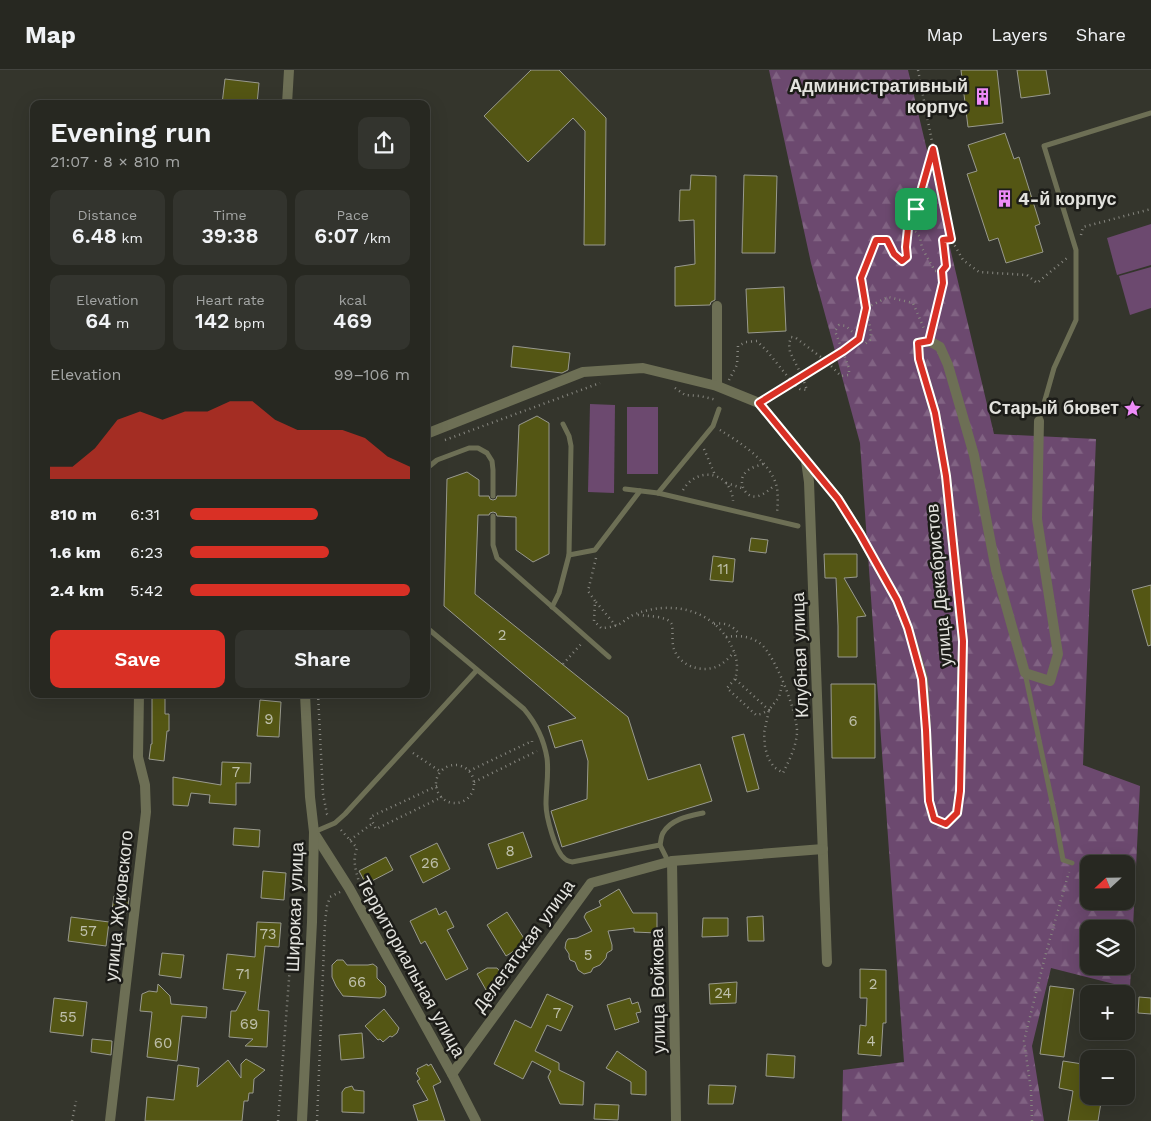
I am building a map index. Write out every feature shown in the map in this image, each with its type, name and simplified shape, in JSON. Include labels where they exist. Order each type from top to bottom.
[{"type":"street","points":[[287,100],[289,70]]},
{"type":"street","points":[[717,306],[721,387]]},
{"type":"street","points":[[929,341],[940,347],[948,365],[974,455],[996,570],[1025,673],[1050,682],[1058,654],[1037,519],[1039,421]]},
{"type":"street","name":"улица Декабристов","points":[[430,432],[583,372],[643,368],[721,387],[759,403],[838,499],[897,600],[908,628],[922,679],[927,739],[929,801],[934,819],[946,824],[957,813],[960,791],[963,641],[946,476],[935,413],[919,359],[918,343],[929,341]]},
{"type":"street","name":"Клубная улица","points":[[806,460],[809,482],[827,962]]},
{"type":"street","name":"улица Жуковского","points":[[110,1121],[146,812],[145,784],[138,757],[139,698]]},
{"type":"street","name":"Широкая улица","points":[[302,1121],[312,922],[314,832],[310,798],[305,698]]},
{"type":"street","name":"Территориальная улица","points":[[314,832],[349,888],[476,1121]]},
{"type":"street","name":"Делегатская улица","points":[[452,1074],[590,882],[669,859],[823,849]]},
{"type":"street","name":"улица Войкова","points":[[669,859],[676,1121]]},
{"type":"lane","points":[[1039,421],[1054,368],[1076,320],[1076,250],[1044,146],[1151,113]]},
{"type":"lane","points":[[658,493],[713,426],[719,409]]},
{"type":"lane","points":[[552,607],[559,593],[569,555],[570,446],[569,436],[563,424]]},
{"type":"lane","points":[[430,466],[437,460],[469,448],[478,448],[487,453],[492,461],[493,496]]},
{"type":"lane","points":[[625,489],[658,493],[798,526]]},
{"type":"lane","points":[[569,555],[595,550],[640,491]]},
{"type":"lane","points":[[493,516],[493,545],[497,558],[609,657]]},
{"type":"lane","points":[[430,630],[524,709],[532,719],[545,748],[547,759],[546,807],[549,825],[553,840],[564,859],[572,862],[660,845]]},
{"type":"lane","points":[[314,832],[335,823],[477,670]]},
{"type":"lane","points":[[1025,673],[1063,860],[1072,863]]},
{"type":"lane","points":[[669,859],[660,845],[662,834],[670,825],[680,819],[703,813]]},
{"type":"path","points":[[918,70],[951,239],[963,260],[979,272],[1027,275],[1037,282],[1076,250],[1083,227],[1151,209]]},
{"type":"path","points":[[672,386],[686,395],[720,400],[721,387],[737,365],[738,346],[746,342],[758,341],[792,382],[800,389],[807,390],[790,352],[789,344],[791,337],[796,338],[826,361],[841,376],[849,376],[849,368],[835,331],[839,325],[846,326],[864,344],[870,340],[871,333],[861,278],[876,240],[887,240],[894,254],[902,261],[907,257],[908,228],[916,209],[933,149]]},
{"type":"path","points":[[908,228],[916,232],[920,238],[922,248],[935,271],[942,271]]},
{"type":"path","points":[[929,341],[943,283],[942,271],[946,266],[943,240],[951,239]]},
{"type":"path","points":[[866,308],[888,298],[913,303],[929,341]]},
{"type":"path","points":[[759,403],[859,339],[866,308]]},
{"type":"path","points":[[444,440],[608,380]]},
{"type":"path","points":[[713,426],[736,440],[753,454],[772,476],[778,498],[776,521]]},
{"type":"path","points":[[700,441],[715,475]]},
{"type":"path","points":[[743,489],[742,479],[744,474],[748,470],[763,464]]},
{"type":"path","points":[[679,498],[688,482],[706,474],[715,475],[729,486],[733,510]]},
{"type":"path","points":[[726,483],[743,489],[751,496],[758,497],[776,485]]},
{"type":"path","points":[[595,550],[597,557],[588,591],[616,626]]},
{"type":"path","points":[[595,601],[594,621],[601,628],[616,626],[636,614],[666,607],[690,610],[703,616],[723,632],[731,644],[736,657],[738,671],[727,688],[756,715],[768,710],[779,697],[783,681]]},
{"type":"path","points":[[636,614],[670,620],[673,626],[672,641],[674,651],[684,664],[702,670],[712,669],[721,665],[734,652]]},
{"type":"path","points":[[714,624],[727,624],[735,628],[740,635]]},
{"type":"path","points":[[726,637],[740,635],[753,639],[762,645],[783,681],[797,733],[790,760],[783,773],[774,767],[768,758],[765,747],[764,733],[768,710]]},
{"type":"path","points":[[735,678],[768,710]]},
{"type":"path","points":[[317,1121],[327,906],[330,897],[359,883],[354,855],[357,848],[328,814],[323,794],[318,698]]},
{"type":"path","points":[[469,771],[532,740],[537,751],[474,782]]},
{"type":"path","points":[[406,748],[440,772]]},
{"type":"path","points":[[452,765],[464,767],[469,771],[474,782],[471,794],[461,802],[449,801],[442,797],[437,786],[440,772],[452,765]]},
{"type":"path","points":[[437,786],[370,817],[372,823],[376,829],[442,797]]},
{"type":"path","points":[[350,840],[372,823]]},
{"type":"path","points":[[1032,1121],[1031,1090],[1024,1041],[1046,953],[1072,863]]},
{"type":"path","points":[[278,1121],[296,902]]},
{"type":"path","points":[[72,1121],[76,1101]]},
{"type":"green space","points":[[769,70],[908,70],[994,434],[1096,439],[1083,765],[1140,786],[1135,887],[1135,855],[1080,855],[1080,910],[1134,910],[1133,920],[1080,920],[1080,975],[1131,975],[1130,985],[1118,985],[1051,968],[1032,1046],[1044,1121],[842,1121],[843,1070],[904,1062],[860,443],[811,263]]},
{"type":"green space","points":[[1151,224],[1151,265],[1117,275],[1107,238]]},
{"type":"green space","points":[[1151,267],[1151,308],[1130,315],[1119,276]]},
{"type":"green space","points":[[590,404],[615,405],[614,493],[588,492]]},
{"type":"green space","points":[[627,407],[658,407],[658,474],[627,474]]},
{"type":"building","points":[[531,70],[559,70],[606,118],[605,245],[584,245],[585,131],[573,118],[528,162],[484,116]]},
{"type":"building","name":"Административный корпус","points":[[961,70],[997,70],[1003,123],[968,127]]},
{"type":"building","points":[[1017,70],[1046,70],[1050,94],[1021,98]]},
{"type":"building","points":[[225,79],[259,83],[257,100],[222,100]]},
{"type":"building","name":"4-й корпус","points":[[1005,133],[1014,159],[1019,157],[1040,224],[1035,226],[1043,252],[1006,263],[998,238],[989,241],[967,174],[977,171],[968,145]]},
{"type":"building","points":[[691,175],[716,176],[715,300],[710,305],[675,306],[675,267],[695,264],[694,220],[679,221],[680,190],[690,190]]},
{"type":"building","points":[[744,175],[777,176],[775,253],[742,253]]},
{"type":"building","points":[[784,287],[786,331],[748,333],[746,289]]},
{"type":"building","points":[[513,346],[570,353],[568,370],[562,373],[511,367]]},
{"type":"building","points":[[537,416],[549,423],[549,554],[533,562],[516,550],[516,517],[497,516],[493,512],[489,515],[478,515],[475,594],[628,717],[648,780],[700,764],[712,801],[562,847],[551,811],[587,799],[588,761],[582,740],[555,748],[548,726],[576,718],[444,606],[447,479],[467,472],[479,480],[479,496],[489,496],[493,500],[497,496],[516,496],[519,425]]},
{"type":"building","points":[[751,538],[768,540],[766,553],[749,551]]},
{"type":"building","points":[[824,554],[857,554],[857,577],[844,578],[866,616],[857,617],[857,657],[838,657],[836,578],[825,578]]},
{"type":"building","points":[[713,556],[735,559],[733,582],[710,580]]},
{"type":"building","points":[[1151,585],[1151,645],[1148,646],[1132,590]]},
{"type":"building","points":[[831,684],[875,684],[875,758],[832,758]]},
{"type":"building","points":[[152,698],[165,698],[165,714],[169,714],[169,731],[167,731],[164,761],[149,759],[152,744]]},
{"type":"building","points":[[260,700],[281,702],[279,737],[257,736]]},
{"type":"building","points":[[744,734],[759,789],[747,792],[732,737]]},
{"type":"building","points":[[222,762],[251,763],[250,783],[236,783],[236,805],[209,803],[210,795],[191,793],[188,806],[173,805],[173,777],[221,785]]},
{"type":"building","points":[[234,828],[260,830],[259,847],[233,845]]},
{"type":"building","points":[[523,832],[532,857],[497,869],[488,844]]},
{"type":"building","points":[[437,843],[450,869],[423,883],[410,856]]},
{"type":"building","points":[[386,857],[393,870],[366,884],[359,871]]},
{"type":"building","points":[[263,871],[286,873],[284,900],[261,898]]},
{"type":"building","points":[[619,889],[633,913],[657,913],[657,933],[634,932],[634,928],[608,931],[612,950],[607,953],[606,958],[600,965],[593,968],[591,972],[584,974],[578,970],[575,962],[570,960],[565,948],[566,942],[568,939],[577,938],[592,931],[584,917],[586,913],[601,906],[599,901]]},
{"type":"building","points":[[114,896],[129,898],[127,913],[112,910]]},
{"type":"building","points":[[436,908],[439,915],[446,911],[454,927],[447,930],[468,969],[446,980],[425,941],[421,944],[410,921]]},
{"type":"building","points":[[507,912],[527,943],[506,956],[487,925]]},
{"type":"building","points":[[763,916],[764,941],[748,941],[747,917]]},
{"type":"building","points":[[71,917],[109,922],[106,946],[68,941]]},
{"type":"building","points":[[703,918],[728,918],[728,936],[702,937]]},
{"type":"building","points":[[257,922],[281,923],[279,947],[265,946],[258,1010],[269,1011],[267,1047],[245,1046],[253,1039],[229,1037],[231,1011],[236,1011],[246,992],[223,989],[227,954],[255,957]]},
{"type":"building","points":[[162,953],[184,955],[181,978],[159,975]]},
{"type":"building","points":[[337,960],[343,960],[347,965],[373,964],[377,967],[377,978],[385,986],[385,996],[380,998],[343,996],[332,977],[332,965]]},
{"type":"building","points":[[487,968],[497,968],[505,977],[490,997],[477,974]]},
{"type":"building","points":[[860,969],[886,970],[886,1023],[883,1023],[881,1056],[858,1054],[860,1025],[866,1026],[867,998],[860,998]]},
{"type":"building","points":[[737,982],[736,1003],[710,1004],[709,984]]},
{"type":"building","points":[[158,984],[170,996],[171,1004],[207,1007],[206,1018],[182,1016],[177,1061],[147,1057],[152,1012],[140,1011],[142,994],[149,991],[157,992]]},
{"type":"building","points":[[1050,986],[1074,989],[1064,1057],[1040,1054]]},
{"type":"building","points":[[547,994],[573,1006],[561,1031],[547,1025],[535,1051],[559,1063],[559,1070],[584,1082],[583,1105],[560,1104],[548,1077],[551,1071],[532,1061],[523,1079],[494,1064],[515,1020],[531,1028]]},
{"type":"building","points":[[1139,997],[1151,998],[1151,1014],[1138,1013]]},
{"type":"building","points":[[54,998],[87,1002],[83,1036],[50,1032]]},
{"type":"building","points":[[630,998],[632,1004],[638,1002],[641,1012],[636,1013],[639,1022],[615,1030],[607,1005]]},
{"type":"building","points":[[384,1009],[399,1028],[397,1033],[383,1042],[380,1039],[378,1040],[365,1026]]},
{"type":"building","points":[[362,1033],[364,1058],[341,1060],[339,1035]]},
{"type":"building","points":[[92,1039],[112,1041],[111,1055],[91,1052]]},
{"type":"building","points":[[617,1051],[646,1071],[646,1095],[631,1094],[631,1082],[606,1068]]},
{"type":"building","points":[[767,1054],[795,1056],[794,1078],[766,1076]]},
{"type":"building","points":[[246,1059],[265,1070],[254,1079],[253,1093],[249,1093],[248,1101],[244,1101],[242,1121],[145,1121],[147,1097],[174,1100],[178,1065],[199,1068],[197,1087],[228,1060],[241,1078],[241,1064]]},
{"type":"building","points":[[1063,1061],[1080,1064],[1080,1105],[1101,1105],[1098,1121],[1068,1121],[1073,1091],[1059,1088]]},
{"type":"building","points":[[427,1064],[428,1066],[431,1064],[441,1082],[433,1086],[445,1121],[418,1121],[413,1105],[428,1100],[417,1081],[420,1079],[416,1073],[417,1069]]},
{"type":"building","points":[[709,1085],[736,1086],[733,1104],[708,1104]]},
{"type":"building","points":[[352,1086],[354,1090],[364,1091],[364,1113],[342,1112],[342,1092],[345,1088]]},
{"type":"building","points":[[595,1104],[619,1105],[618,1120],[594,1119]]},
{"type":"place","name":"Административный корпус","points":[[982,96]]},
{"type":"place","name":"4-й корпус","points":[[1004,199]]},
{"type":"place","name":"Старый бювет","points":[[1133,408]]},
{"type":"route","points":[[933,149],[951,239],[943,240],[946,266],[942,271],[943,283],[929,341],[918,343],[919,359],[935,413],[946,476],[963,641],[960,791],[957,813],[946,824],[934,819],[929,801],[922,679],[908,628],[897,600],[838,499],[759,403],[859,339],[866,308],[861,278],[876,240],[887,240],[894,254],[902,261],[907,257],[908,228],[916,209],[933,149]]}]
